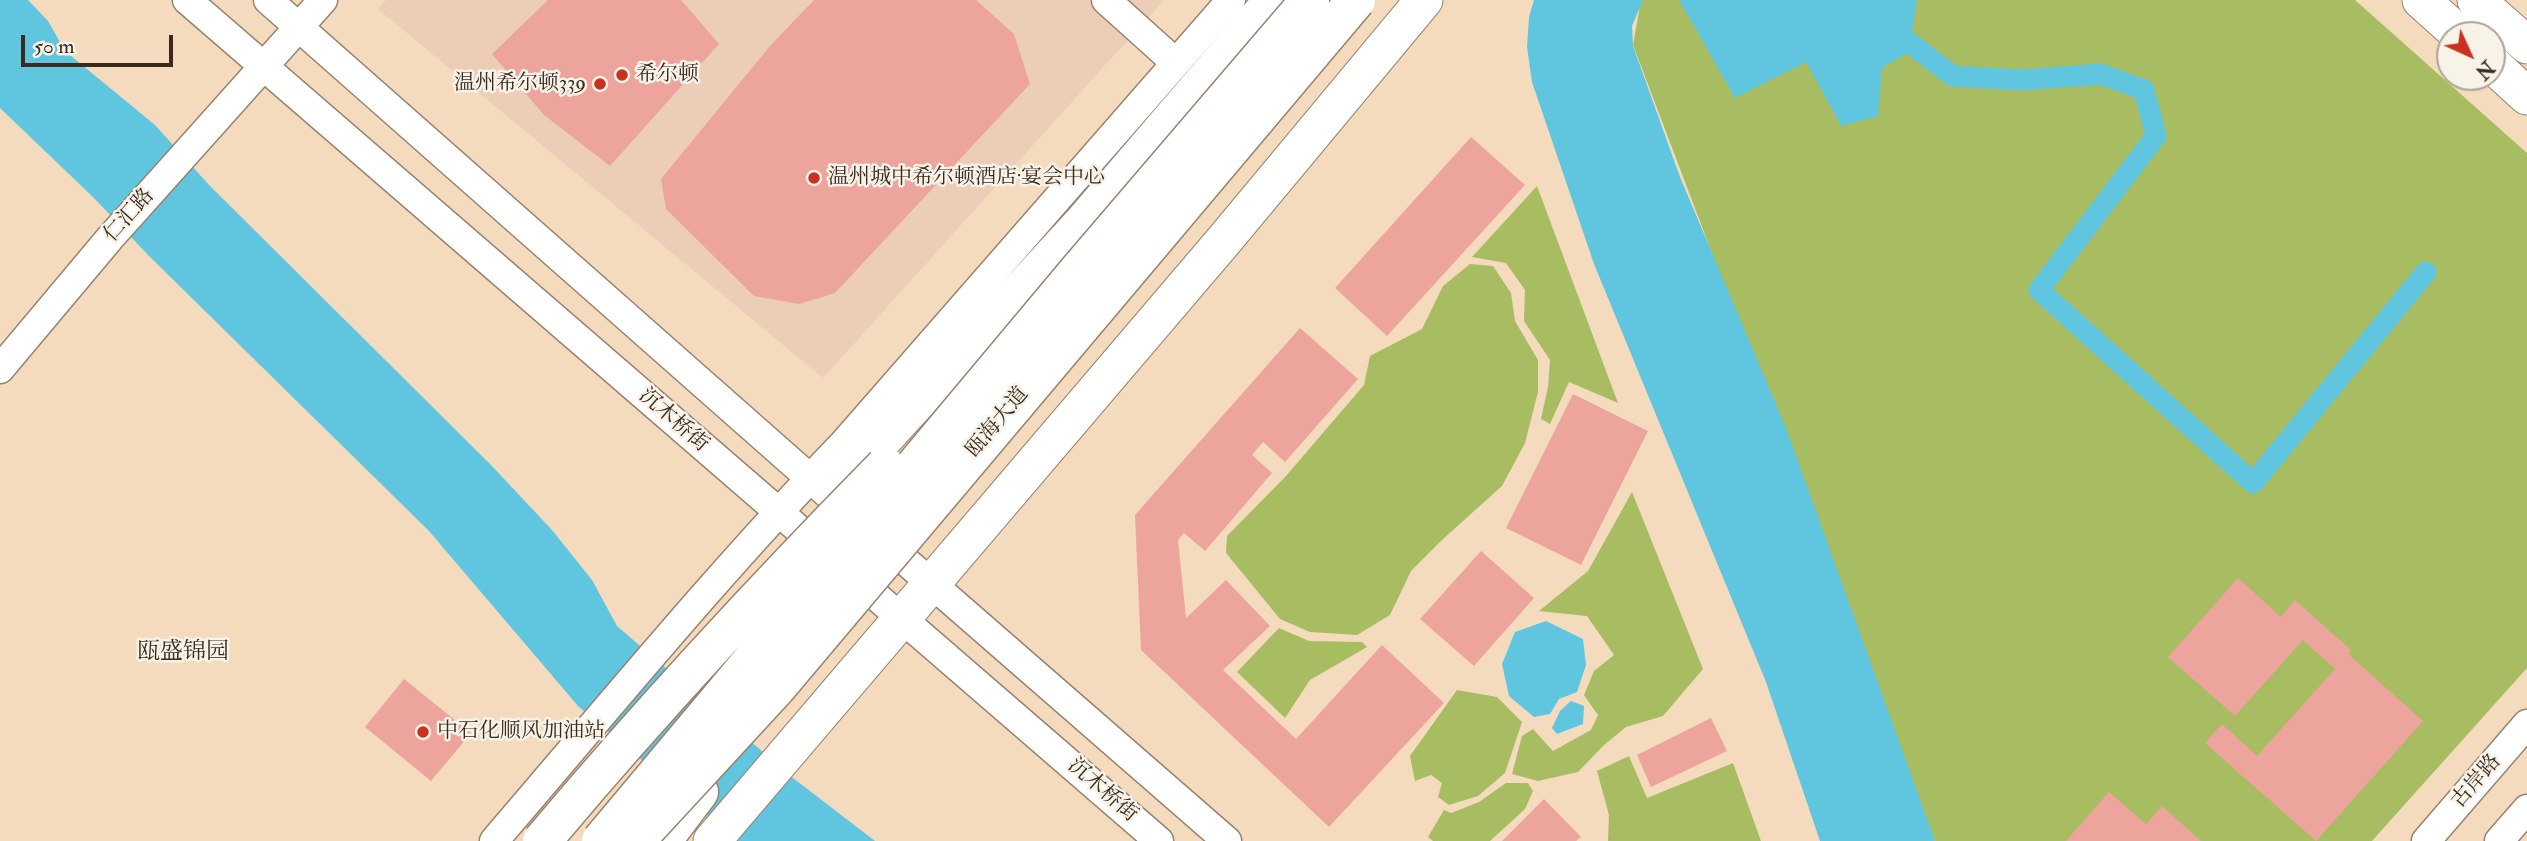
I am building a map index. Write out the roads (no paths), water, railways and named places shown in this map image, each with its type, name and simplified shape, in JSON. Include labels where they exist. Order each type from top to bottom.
[{"type":"highway","name":"瓯海大道","points":[[601,841],[1079,270],[1310,0]]},
{"type":"highway","name":"瓯海大道","points":[[635,841],[777,687],[1356,0]]},
{"type":"highway","points":[[542,841],[630,736],[774,578],[1079,270]]},
{"type":"highway","points":[[662,841],[777,687]]},
{"type":"main road","points":[[520,841],[608,726],[674,650],[820,487],[1084,221],[1273,0]]},
{"type":"main road","points":[[719,831],[902,619],[1424,0]]},
{"type":"main road","points":[[2421,0],[2444,21]]},
{"type":"main road","points":[[2476,0],[2527,45]]},
{"type":"main road","points":[[2506,77],[2527,96]]},
{"type":"street","name":"沉木桥街","points":[[187,0],[1159,841]]},
{"type":"street","name":"沉木桥街","points":[[268,0],[820,487],[1227,841]]},
{"type":"street","name":"仁汇路","points":[[0,369],[110,238],[323,0]]},
{"type":"street","points":[[1106,0],[1176,62]]},
{"type":"street","points":[[820,487],[844,443],[1231,0]]},
{"type":"street","points":[[1084,221],[1113,135]]},
{"type":"street","name":"古岸路","points":[[2427,841],[2527,724]]},
{"type":"street","points":[[494,841],[608,726]]},
{"type":"street","points":[[2499,841],[2527,809]]},
{"type":"water","points":[[0,0],[28,0],[48,21],[65,51],[155,125],[209,185],[491,465],[552,530],[592,580],[617,626],[793,778],[875,841],[738,841],[578,706],[429,531],[0,108]]},
{"type":"water","points":[[1534,0],[1643,0],[1632,26],[1633,46],[1680,177],[1786,428],[1935,841],[1820,841],[1766,682],[1594,264],[1532,82],[1527,47],[1529,17]]},
{"type":"water","points":[[1679,0],[1917,0],[1909,52],[1882,68],[1878,116],[1841,126],[1806,62],[1735,98]]},
{"type":"water","points":[[1546,621],[1583,639],[1586,665],[1577,692],[1559,699],[1550,714],[1534,717],[1509,696],[1502,664],[1515,632]]},
{"type":"water","points":[[1571,701],[1584,706],[1583,724],[1557,734],[1552,728],[1560,711]]},
{"type":"waterway","points":[[1882,35],[1910,43],[1953,76],[2021,80],[2101,74],[2144,90],[2156,136],[2039,290],[2253,483],[2426,272]]},
{"type":"place","name":"希尔顿","points":[[622,75]]},
{"type":"place","name":"温州希尔顿339","points":[[600,84]]},
{"type":"place","name":"温州城中希尔顿酒店·宴会中心","points":[[814,178]]},
{"type":"place","name":"中石化顺风加油站","points":[[423,732]]},
{"type":"district","name":"瓯盛锦园","points":[[183,653]]}]
